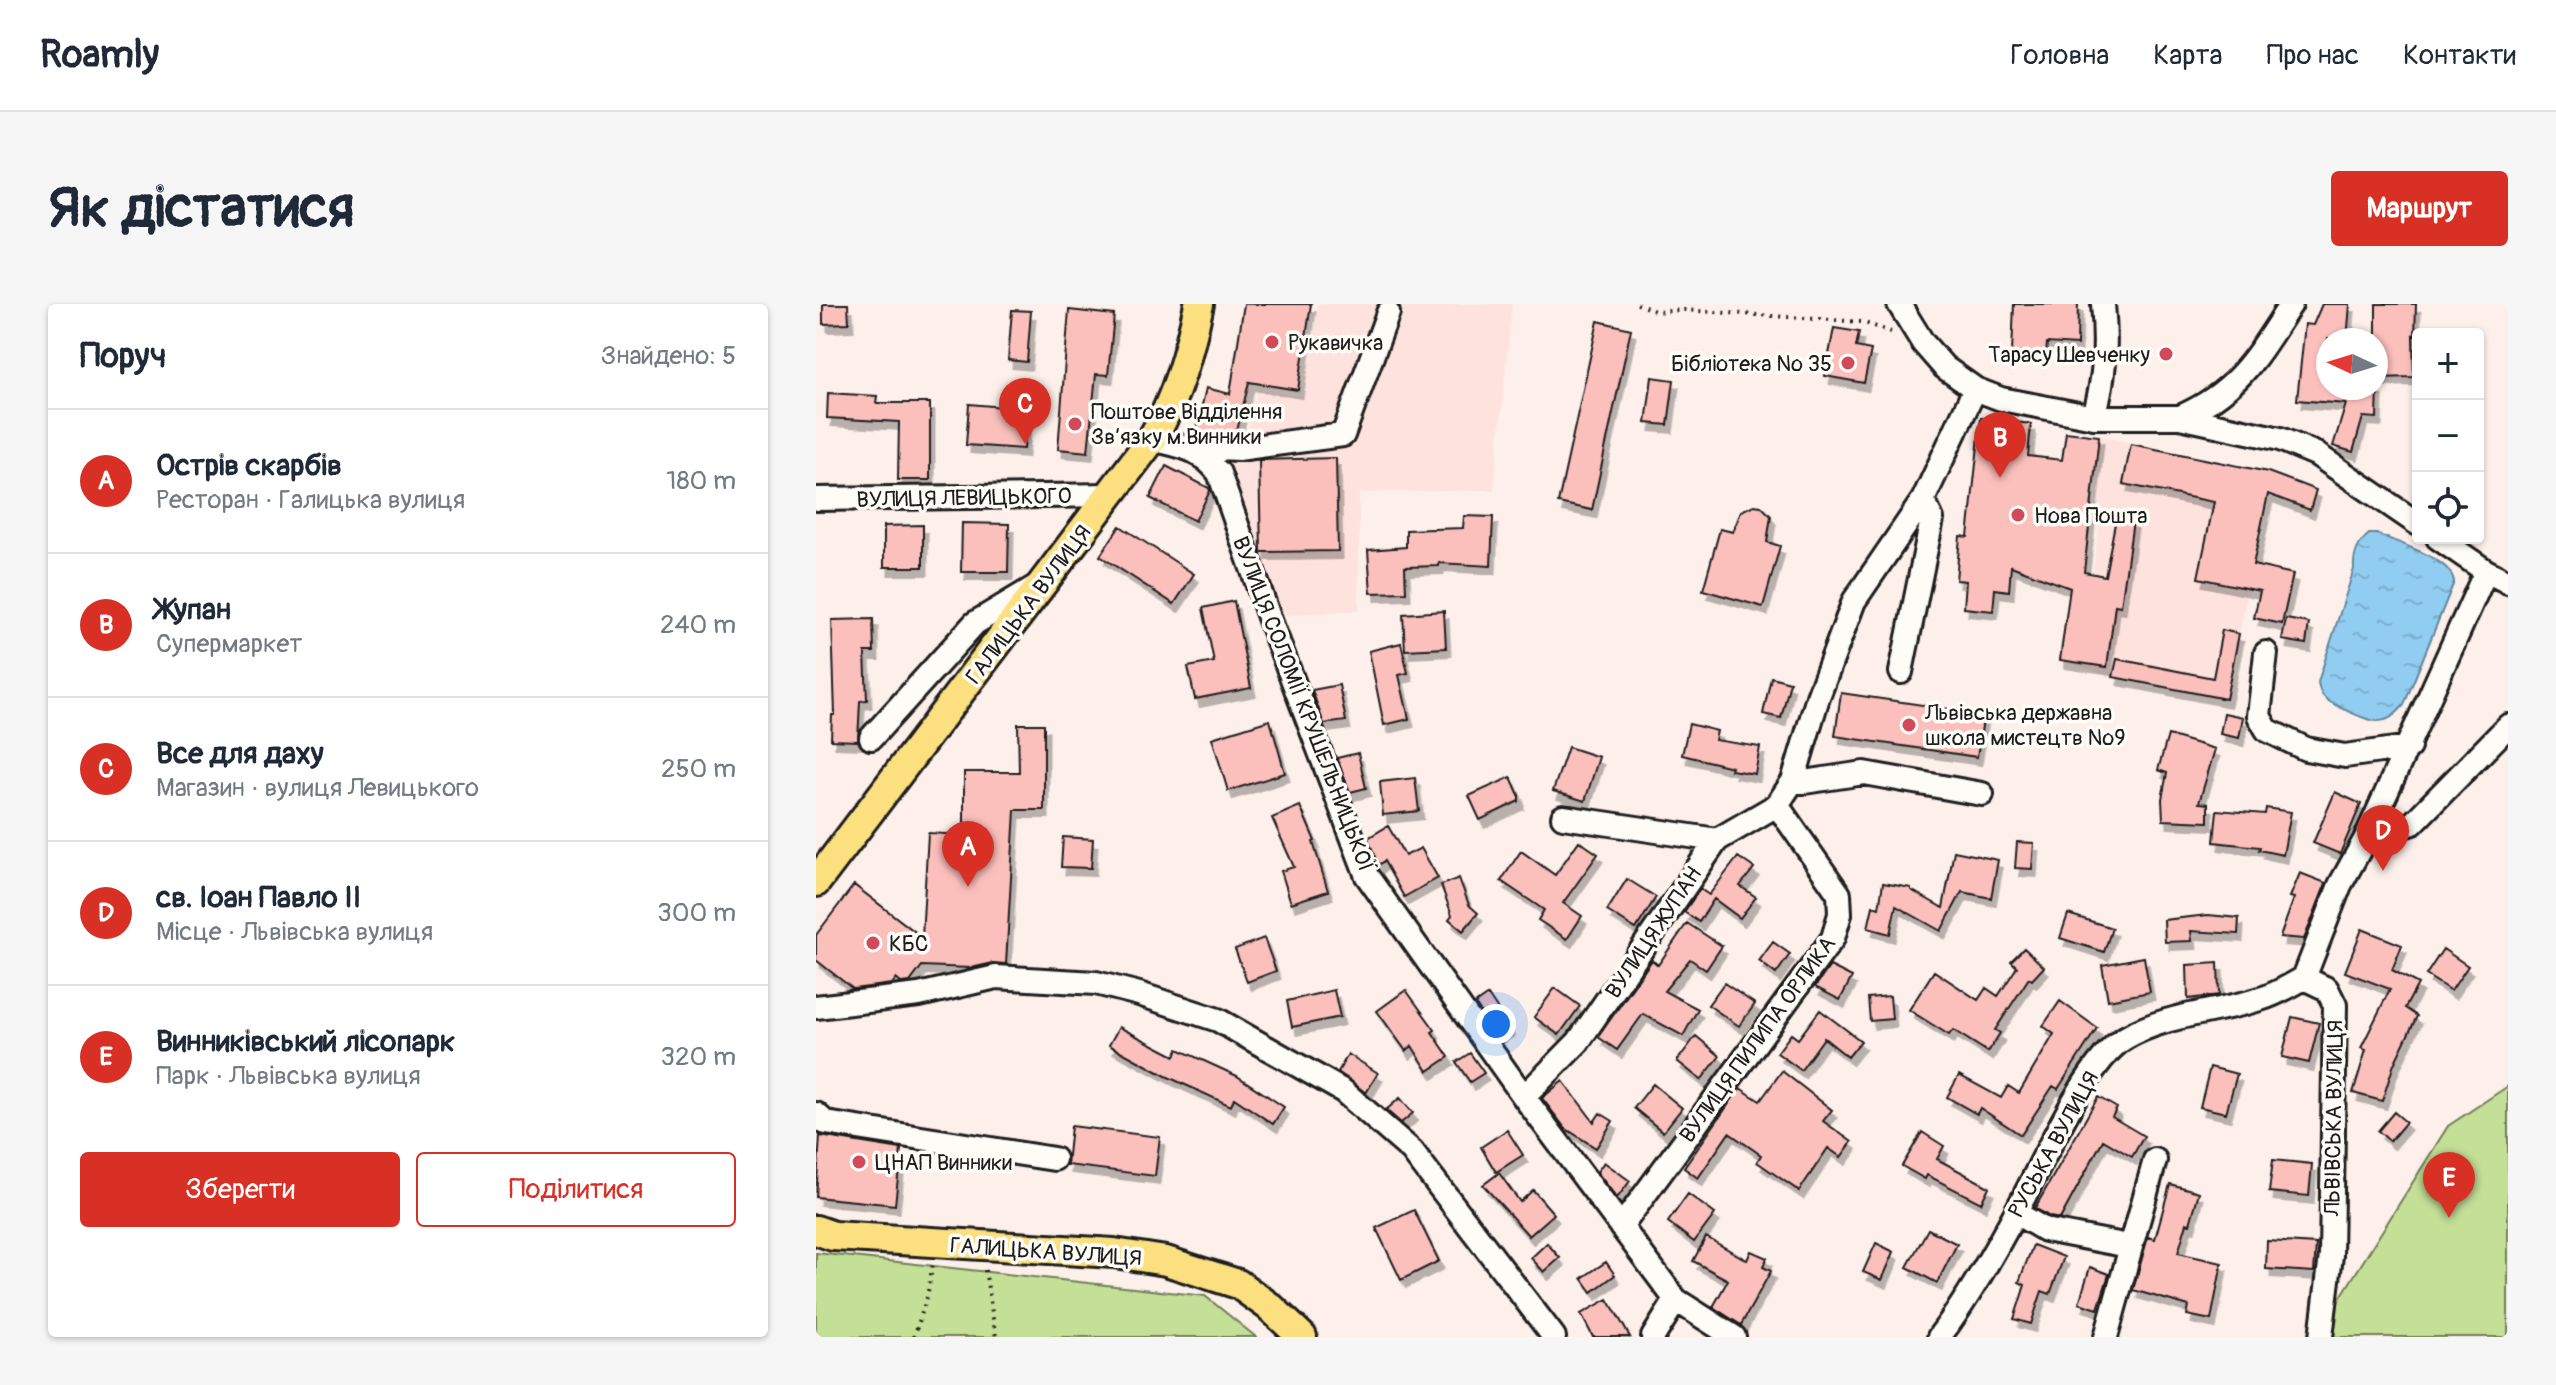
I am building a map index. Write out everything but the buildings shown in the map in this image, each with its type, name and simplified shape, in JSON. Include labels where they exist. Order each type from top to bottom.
[{"type":"main road","name":"ГАЛИЦЬКА ВУЛИЦЯ","points":[[816,882],[1152,439],[1167,414],[1181,377],[1199,304]]},
{"type":"main road","name":"ГАЛИЦЬКА ВУЛИЦЯ","points":[[816,1230],[833,1236],[1114,1253],[1166,1261],[1238,1284],[1270,1307],[1302,1337]]},
{"type":"street","points":[[1899,304],[1923,343],[1944,367],[1975,389],[2001,399],[2094,417],[2180,417],[2280,439],[2316,454],[2412,520]]},
{"type":"street","points":[[2094,417],[2104,381],[2106,330],[2103,304]]},
{"type":"street","points":[[2180,417],[2207,405],[2244,373],[2291,304]]},
{"type":"street","points":[[1152,439],[1194,449],[1208,460],[1221,448],[1238,449],[1343,435],[1388,313]]},
{"type":"street","name":"ВУЛИЦЯ ЖУПАН","points":[[1524,1097],[1578,1042],[1717,840],[1777,805],[1793,781],[1818,697],[1854,601],[1923,500],[1975,389]]},
{"type":"street","name":"ВУЛИЦЯ СОЛОМІЇ КРУШЕЛЬНИЦЬКОЇ","points":[[1208,460],[1219,473],[1271,623],[1367,876],[1524,1097],[1676,1300],[1734,1337]]},
{"type":"street","name":"ВУЛИЦЯ ЛЕВИЦЬКОГО","points":[[816,499],[1112,495]]},
{"type":"street","points":[[1901,672],[1932,519],[1923,500]]},
{"type":"street","points":[[2447,544],[2508,582]]},
{"type":"street","points":[[2304,978],[2340,885],[2409,747],[2486,571]]},
{"type":"street","points":[[871,738],[975,623],[1047,580]]},
{"type":"street","points":[[2266,653],[2259,716],[2267,730],[2306,749],[2345,756],[2409,747]]},
{"type":"street","points":[[2366,838],[2413,823],[2508,726]]},
{"type":"street","points":[[1793,781],[1864,773],[1982,794]]},
{"type":"street","name":"ВУЛИЦЯ ПИЛИПА ОРЛИКА","points":[[1621,1227],[1833,938],[1840,914],[1839,894],[1777,805]]},
{"type":"street","points":[[1563,817],[1717,840]]},
{"type":"street","points":[[816,1007],[919,995],[996,977],[1096,983],[1218,1020],[1343,1091],[1412,1151],[1554,1337]]},
{"type":"street","name":"РУСЬКА ВУЛИЦЯ","points":[[1939,1337],[2016,1213],[2101,1058],[2124,1038],[2177,1018],[2262,999],[2304,978]]},
{"type":"street","name":"ЛЬВІВСЬКА ВУЛИЦЯ","points":[[2304,978],[2327,989],[2335,1005],[2331,1255],[2321,1337]]},
{"type":"street","points":[[816,1114],[826,1123],[1054,1159]]},
{"type":"street","points":[[2106,1337],[2155,1160]]},
{"type":"street","points":[[2016,1213],[2045,1230],[2129,1246]]},
{"type":"street","points":[[1653,1337],[1676,1300]]},
{"type":"path","points":[[1637,304],[1657,312],[1684,310],[1862,322]]},
{"type":"path","points":[[914,1337],[927,1297],[934,1257]]},
{"type":"path","points":[[983,1259],[996,1337]]},
{"type":"shaded area","points":[[1318,304],[1512,304],[1494,490],[1359,493],[1359,610],[1275,616],[1224,470],[1227,455],[1243,453],[1257,390],[1303,397]]},
{"type":"shaded area","points":[[2099,436],[2272,473],[2226,699],[2113,677],[2060,660],[2071,577],[2092,579],[2100,516],[2095,467]]},
{"type":"green space","points":[[2508,1086],[2508,1337],[2325,1337],[2332,1311],[2448,1126]]},
{"type":"green space","points":[[816,1253],[1205,1296],[1256,1337],[816,1337]]},
{"type":"water","points":[[2369,534],[2377,534],[2434,559],[2451,573],[2454,582],[2404,705],[2396,714],[2382,721],[2359,716],[2330,702],[2321,693],[2318,682],[2354,569],[2355,555]]},
{"type":"place","name":"Рукавичка","points":[[1272,342]]},
{"type":"place","name":"Тарасу Шевченку","points":[[2166,354]]},
{"type":"place","name":"Бібліотека № 35","points":[[1848,363]]},
{"type":"place","name":"Поштове Відділення Зв’язку м.Винники","points":[[1075,424]]},
{"type":"place","name":"Все для даху","points":[[1025,444]]},
{"type":"place","name":"Жупан","points":[[2000,478]]},
{"type":"place","name":"Нова Пошта","points":[[2018,515]]},
{"type":"place","name":"Львівська державна школа мистецтв №9","points":[[1909,725]]},
{"type":"place","name":"св. Іоан Павло ІІ","points":[[2383,871]]},
{"type":"place","name":"Острів скарбів","points":[[968,887]]},
{"type":"place","name":"КБС","points":[[873,943]]},
{"type":"place","name":"ЦНАП Винники","points":[[859,1162]]},
{"type":"place","name":"Винниківський лісопарк","points":[[2449,1218]]}]
